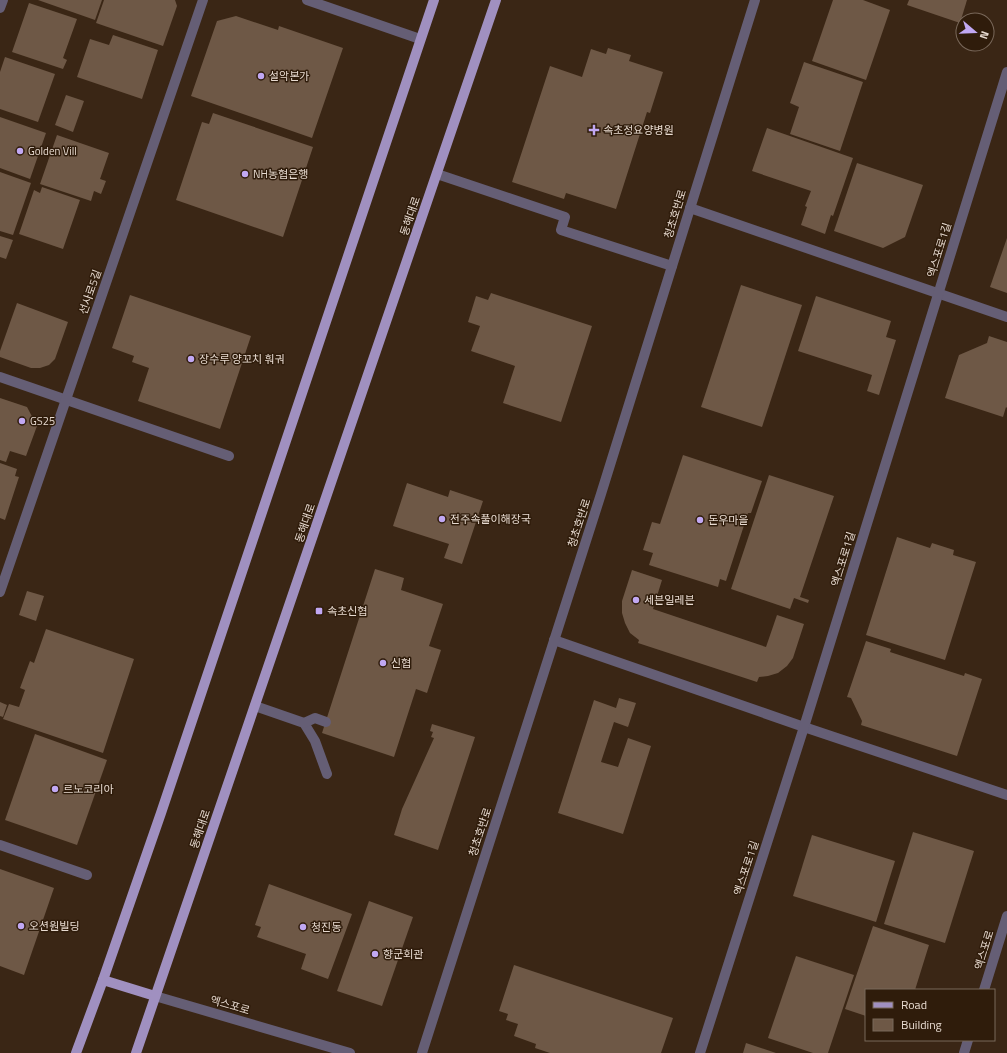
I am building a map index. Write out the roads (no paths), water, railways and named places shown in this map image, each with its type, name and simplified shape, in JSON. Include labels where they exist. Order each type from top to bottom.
[{"type":"main road","points":[[76,1053],[161,813],[434,0]]},
{"type":"main road","name":"동해대로","points":[[136,1053],[496,0]]},
{"type":"main road","name":"엑스포로","points":[[103,980],[156,996]]},
{"type":"street","points":[[0,8],[3,0]]},
{"type":"street","name":"선사로5길","points":[[0,592],[203,0]]},
{"type":"street","points":[[307,0],[420,39]]},
{"type":"street","name":"청초호반로","points":[[422,1053],[554,640],[755,0]]},
{"type":"street","name":"엑스포로1길","points":[[700,1053],[804,727],[1007,72]]},
{"type":"street","points":[[437,174],[565,217],[561,230],[672,266]]},
{"type":"street","points":[[690,208],[1007,317]]},
{"type":"street","points":[[0,377],[229,456]]},
{"type":"street","points":[[554,640],[804,727],[1007,795]]},
{"type":"street","points":[[255,706],[304,723],[315,741],[327,774]]},
{"type":"street","points":[[304,723],[315,718],[326,722]]},
{"type":"street","points":[[0,845],[87,875]]},
{"type":"street","name":"엑스포로","points":[[984,989],[1007,916]]},
{"type":"street","name":"엑스포로","points":[[156,996],[350,1053]]},
{"type":"street","points":[[964,1053],[968,1041]]},
{"type":"place","name":"설악본가","points":[[261,76]]},
{"type":"place","name":"속초정요양병원","points":[[594,130]]},
{"type":"place","name":"Golden Vill","points":[[20,151]]},
{"type":"place","name":"NH농협은행","points":[[245,174]]},
{"type":"place","name":"장수루 양꼬치 훠궈","points":[[191,359]]},
{"type":"place","name":"GS25","points":[[22,421]]},
{"type":"place","name":"전주속풀이해장국","points":[[442,519]]},
{"type":"place","name":"돈우마을","points":[[700,520]]},
{"type":"place","name":"세븐일레븐","points":[[636,600]]},
{"type":"place","name":"속초신협","points":[[319,611]]},
{"type":"place","name":"신협","points":[[383,663]]},
{"type":"place","name":"르노코리아","points":[[55,789]]},
{"type":"place","name":"오션원빌딩","points":[[21,926]]},
{"type":"place","name":"청진동","points":[[303,927]]},
{"type":"place","name":"향군회관","points":[[375,954]]}]
